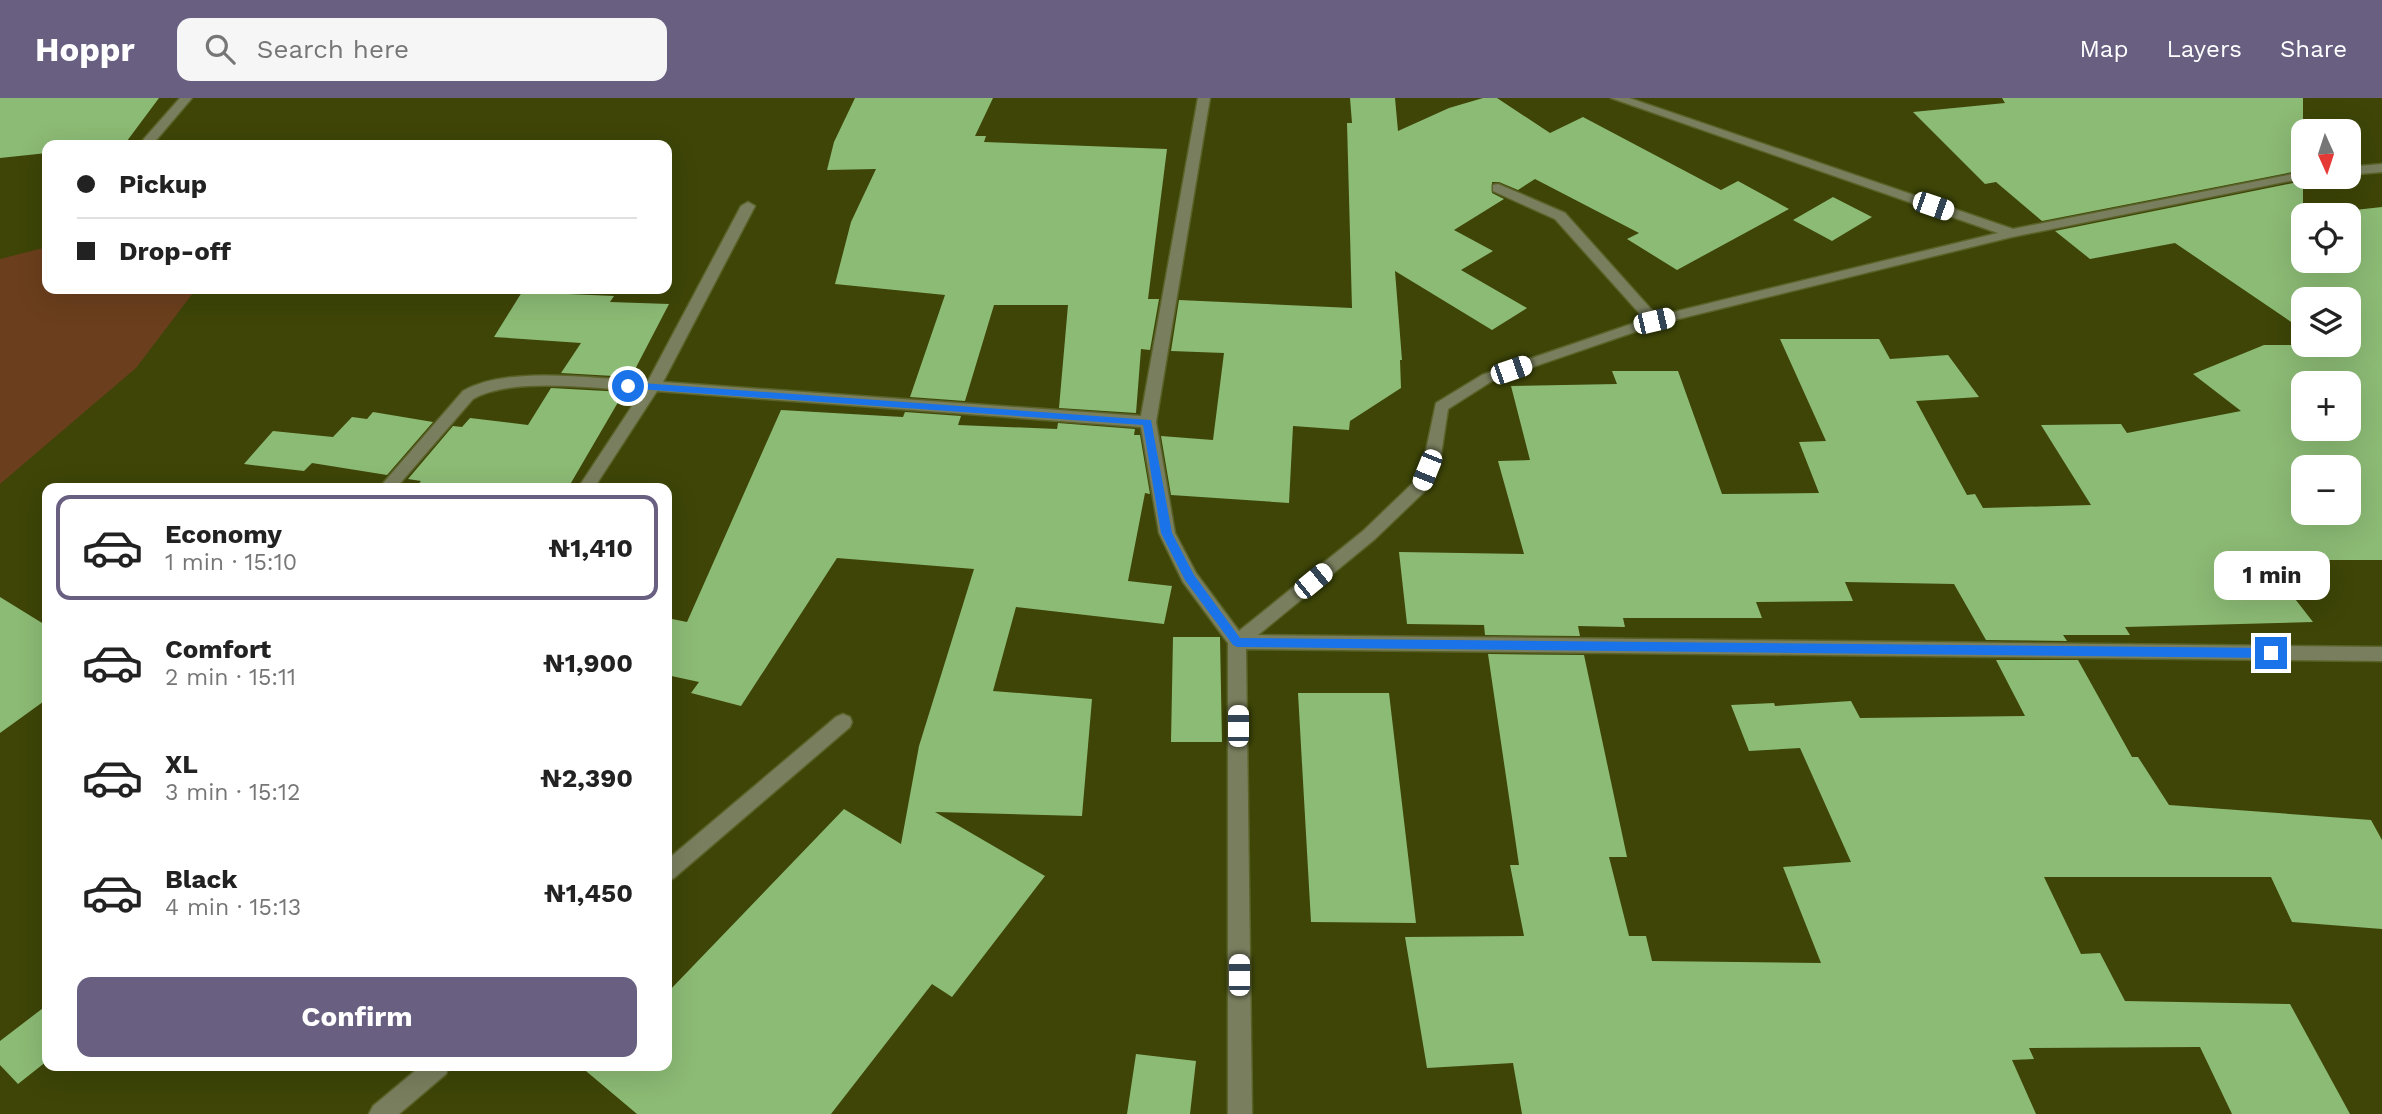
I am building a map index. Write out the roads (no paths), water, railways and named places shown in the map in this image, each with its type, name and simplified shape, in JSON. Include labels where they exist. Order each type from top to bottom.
[{"type":"street","points":[[150,140],[186,98]]},
{"type":"street","points":[[1204,98],[1148,422],[1167,533],[1189,577],[1237,642],[1240,1114]]},
{"type":"street","points":[[1617,98],[2012,233]]},
{"type":"street","points":[[2361,170],[2382,168]]},
{"type":"street","points":[[1237,642],[1369,535],[1421,485],[1433,455],[1441,407],[1487,379],[1654,321],[2012,233],[2291,178]]},
{"type":"street","points":[[1498,188],[1560,216],[1654,321]]},
{"type":"street","points":[[589,483],[653,387],[748,206]]},
{"type":"street","points":[[391,483],[468,395],[482,387],[530,381],[653,387],[1148,422]]},
{"type":"street","points":[[1237,642],[2382,654]]},
{"type":"street","points":[[672,868],[843,722]]},
{"type":"street","points":[[382,1114],[432,1071]]}]
